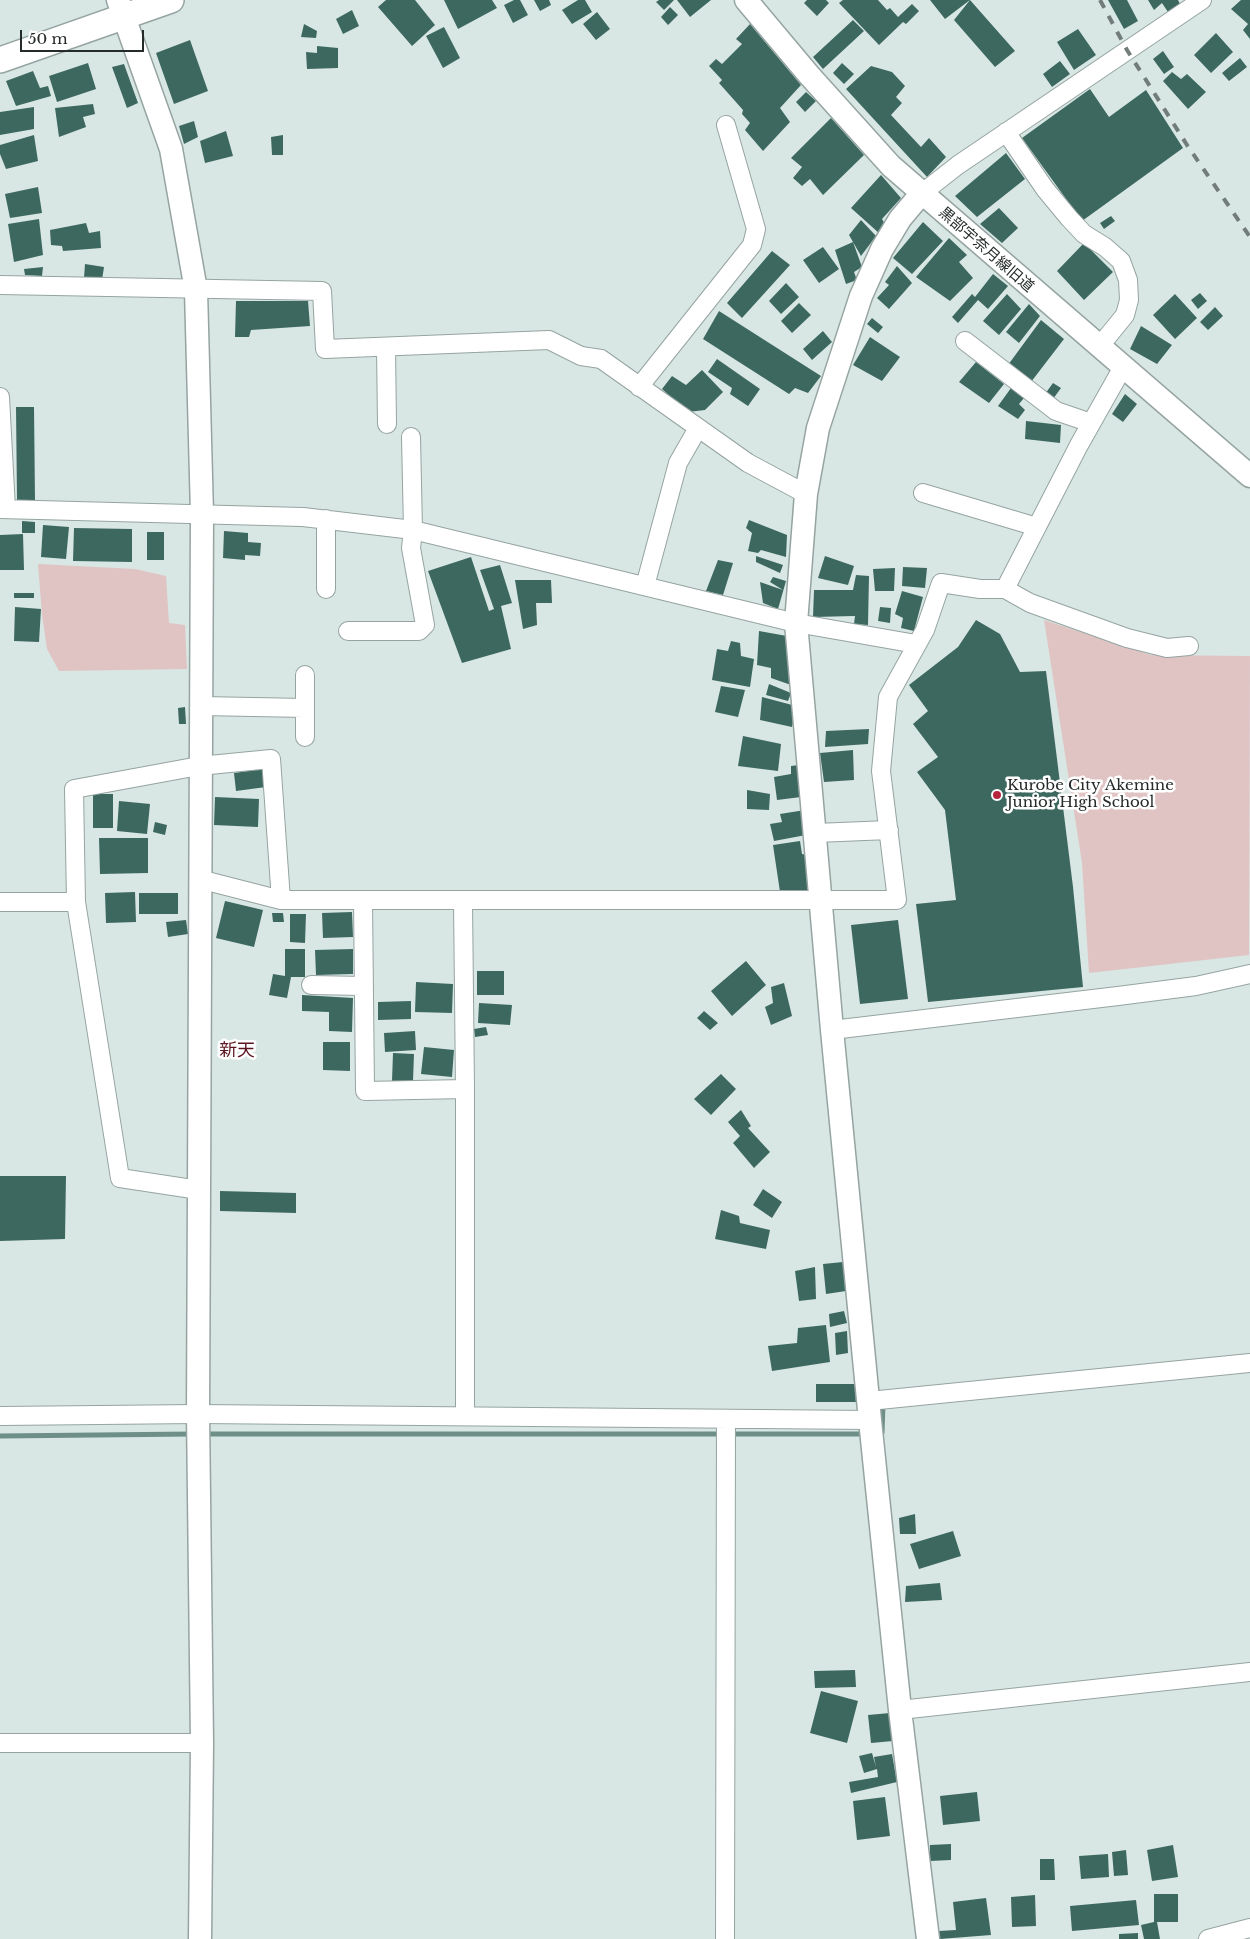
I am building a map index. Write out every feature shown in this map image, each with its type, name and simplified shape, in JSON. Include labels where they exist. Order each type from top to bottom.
[{"type":"main road","points":[[0,60],[122,8],[170,0]]},
{"type":"street","name":"黒部宇奈月線旧道","points":[[746,0],[863,137],[921,194],[1250,476]]},
{"type":"street","points":[[928,1939],[900,1710],[869,1410],[832,1030],[796,623],[806,494],[818,428],[861,296],[882,249],[900,219],[921,194],[958,165],[1202,0]]},
{"type":"street","points":[[122,8],[171,149],[196,290],[202,514],[199,766],[198,1414],[202,1743],[200,1939]]},
{"type":"street","points":[[639,387],[752,245],[756,229],[726,125]]},
{"type":"street","points":[[1006,132],[1045,189],[1069,218],[1084,234],[1105,247],[1121,261],[1128,280],[1129,300],[1125,315],[1099,347]]},
{"type":"street","points":[[0,285],[322,291],[325,349],[549,340],[581,356],[601,359],[748,463],[806,494]]},
{"type":"street","points":[[965,342],[1056,411],[1091,423]]},
{"type":"street","points":[[386,347],[387,424]]},
{"type":"street","points":[[1005,589],[1091,423],[1123,367]]},
{"type":"street","points":[[0,398],[3,509],[326,519],[413,530],[796,623],[916,644]]},
{"type":"street","points":[[645,586],[678,463],[698,428]]},
{"type":"street","points":[[348,631],[419,631],[425,625],[410,548],[413,530],[411,437]]},
{"type":"street","points":[[924,493],[1037,527]]},
{"type":"street","points":[[326,519],[326,589]]},
{"type":"street","points":[[199,879],[281,900],[897,900],[881,771],[888,697],[925,630],[941,583],[980,589],[1005,589],[1030,603],[1127,638],[1168,648],[1189,646]]},
{"type":"street","points":[[305,676],[305,737]]},
{"type":"street","points":[[201,706],[305,708]]},
{"type":"street","points":[[199,1190],[120,1178],[76,902],[74,789],[199,766],[271,759],[281,900]]},
{"type":"street","points":[[816,833],[889,830]]},
{"type":"street","points":[[364,900],[365,1091],[465,1089]]},
{"type":"street","points":[[463,900],[465,1416]]},
{"type":"street","points":[[0,902],[76,902]]},
{"type":"street","points":[[832,1030],[1196,986],[1250,974]]},
{"type":"street","points":[[311,984],[363,986]]},
{"type":"street","points":[[0,1416],[198,1414],[726,1418],[869,1410],[1250,1363]]},
{"type":"street","points":[[725,1939],[726,1418]]},
{"type":"street","points":[[900,1710],[1250,1672]]},
{"type":"street","points":[[0,1743],[202,1743]]},
{"type":"street","points":[[1208,1939],[1250,1928]]},
{"type":"shaded area","points":[[38,564],[135,569],[166,576],[169,623],[185,625],[187,669],[59,671],[47,649]]},
{"type":"shaded area","points":[[1044,620],[1151,655],[1250,656],[1249,955],[1089,973],[1082,863]]},
{"type":"building","points":[[386,0],[415,0],[435,25],[412,46],[378,7]]},
{"type":"building","points":[[444,0],[492,0],[497,8],[458,29]]},
{"type":"building","points":[[514,0],[520,0],[528,15],[513,23],[504,5]]},
{"type":"building","points":[[534,0],[549,0],[551,5],[540,11]]},
{"type":"building","points":[[578,0],[585,0],[592,12],[572,24],[562,10]]},
{"type":"building","points":[[659,0],[674,0],[664,10],[656,2]]},
{"type":"building","points":[[677,0],[711,0],[690,17]]},
{"type":"building","points":[[807,0],[826,0],[829,3],[817,16],[804,3]]},
{"type":"building","points":[[843,0],[878,0],[887,10],[890,8],[898,17],[912,4],[919,11],[906,24],[903,22],[879,45],[839,3]]},
{"type":"building","points":[[930,0],[970,0],[945,19]]},
{"type":"building","points":[[970,0],[1015,51],[995,67],[954,20]]},
{"type":"building","points":[[1108,0],[1127,0],[1138,21],[1124,29]]},
{"type":"building","points":[[1148,0],[1178,0],[1180,4],[1168,12],[1162,3],[1154,10]]},
{"type":"building","points":[[1241,0],[1250,0],[1250,39],[1243,30],[1248,24],[1231,9]]},
{"type":"building","points":[[670,7],[678,15],[668,25],[661,17]]},
{"type":"building","points":[[352,10],[359,26],[343,34],[336,19]]},
{"type":"building","points":[[597,12],[610,29],[596,40],[583,24]]},
{"type":"building","points":[[853,20],[864,31],[823,69],[813,57]]},
{"type":"building","points":[[304,24],[317,31],[316,38],[301,37]]},
{"type":"building","points":[[750,24],[801,85],[780,108],[790,122],[763,151],[745,130],[750,123],[742,114],[743,110],[719,83],[722,80],[709,66],[716,59],[722,64],[742,44],[736,39]]},
{"type":"building","points":[[444,27],[460,58],[443,68],[426,36]]},
{"type":"building","points":[[1078,29],[1096,55],[1074,70],[1057,42]]},
{"type":"building","points":[[1216,33],[1233,52],[1211,73],[1194,55]]},
{"type":"building","points":[[190,40],[208,91],[174,104],[156,53]]},
{"type":"building","points":[[317,46],[338,48],[338,68],[307,69],[306,52],[317,53]]},
{"type":"building","points":[[1163,51],[1174,67],[1164,74],[1153,59]]},
{"type":"building","points":[[1240,58],[1247,67],[1229,81],[1222,73]]},
{"type":"building","points":[[1060,61],[1070,74],[1052,87],[1043,74]]},
{"type":"building","points":[[88,63],[96,89],[57,102],[49,76]]},
{"type":"building","points":[[842,63],[854,74],[844,84],[833,73]]},
{"type":"building","points":[[124,64],[138,103],[127,108],[112,67]]},
{"type":"building","points":[[871,66],[892,72],[905,86],[896,97],[902,103],[891,115],[921,147],[929,138],[946,157],[927,177],[846,89]]},
{"type":"building","points":[[33,71],[40,88],[48,86],[51,96],[16,106],[6,81]]},
{"type":"building","points":[[1172,72],[1181,79],[1187,74],[1206,92],[1188,109],[1163,81]]},
{"type":"building","points":[[1090,89],[1109,117],[1146,90],[1183,148],[1082,221],[1022,138]]},
{"type":"building","points":[[806,92],[816,101],[805,112],[796,102]]},
{"type":"building","points":[[93,104],[95,114],[83,117],[86,127],[59,137],[55,108]]},
{"type":"building","points":[[34,107],[34,129],[0,135],[0,112]]},
{"type":"building","points":[[831,118],[864,155],[823,195],[810,179],[802,186],[793,178],[802,167],[791,158]]},
{"type":"building","points":[[194,121],[198,137],[184,144],[179,126]]},
{"type":"building","points":[[226,131],[233,156],[205,163],[200,141]]},
{"type":"building","points":[[34,135],[38,161],[6,169],[0,154],[0,145]]},
{"type":"building","points":[[283,135],[283,155],[272,155],[271,137]]},
{"type":"building","points":[[1006,153],[1025,179],[977,217],[955,196]]},
{"type":"building","points":[[881,175],[901,198],[882,219],[886,226],[880,234],[851,208]]},
{"type":"building","points":[[38,187],[42,213],[10,218],[5,194]]},
{"type":"building","points":[[999,208],[1018,228],[1002,243],[980,224]]},
{"type":"building","points":[[1111,216],[1115,221],[1104,229],[1100,223]]},
{"type":"building","points":[[39,219],[43,255],[14,262],[8,224]]},
{"type":"building","points":[[861,220],[876,236],[861,256],[849,235]]},
{"type":"building","points":[[923,222],[943,241],[912,274],[893,258]]},
{"type":"building","points":[[86,223],[89,233],[100,231],[101,248],[63,251],[62,246],[51,245],[50,230]]},
{"type":"building","points":[[949,238],[967,255],[959,262],[973,278],[950,301],[916,277]]},
{"type":"building","points":[[853,242],[862,267],[854,272],[857,280],[846,284],[835,250]]},
{"type":"building","points":[[1084,243],[1113,272],[1084,300],[1057,271]]},
{"type":"building","points":[[823,247],[839,269],[819,283],[803,260]]},
{"type":"building","points":[[772,251],[790,265],[742,318],[727,303]]},
{"type":"building","points":[[85,264],[104,267],[102,280],[84,278]]},
{"type":"building","points":[[897,266],[912,283],[889,309],[877,298],[889,285],[885,282]]},
{"type":"building","points":[[43,267],[42,276],[25,275],[24,269]]},
{"type":"building","points":[[993,274],[1008,286],[988,309],[978,300],[958,323],[952,317],[972,294],[975,297]]},
{"type":"building","points":[[786,283],[799,297],[781,314],[769,301]]},
{"type":"building","points":[[1200,293],[1207,301],[1198,309],[1191,300]]},
{"type":"building","points":[[1007,294],[1021,309],[999,335],[983,321]]},
{"type":"building","points":[[1175,294],[1197,318],[1175,339],[1153,315]]},
{"type":"building","points":[[236,301],[308,301],[310,326],[251,330],[249,337],[235,337]]},
{"type":"building","points":[[799,303],[811,315],[792,333],[781,321]]},
{"type":"building","points":[[1029,304],[1040,316],[1019,343],[1006,332]]},
{"type":"building","points":[[1215,307],[1223,316],[1208,330],[1200,322]]},
{"type":"building","points":[[719,311],[821,376],[808,393],[795,388],[789,394],[703,339]]},
{"type":"building","points":[[872,318],[883,327],[878,333],[867,324]]},
{"type":"building","points":[[1041,320],[1064,339],[1031,382],[1008,365]]},
{"type":"building","points":[[1141,326],[1172,345],[1157,364],[1130,349]]},
{"type":"building","points":[[823,331],[832,342],[812,360],[803,349]]},
{"type":"building","points":[[870,337],[900,357],[882,381],[853,365]]},
{"type":"building","points":[[717,359],[760,389],[748,406],[730,394],[732,388],[708,372]]},
{"type":"building","points":[[976,362],[1004,384],[989,403],[959,382]]},
{"type":"building","points":[[702,370],[723,392],[705,410],[688,412],[662,389],[672,376],[686,385]]},
{"type":"building","points":[[1053,383],[1061,388],[1053,399],[1045,394]]},
{"type":"building","points":[[1011,388],[1024,398],[1019,404],[1025,410],[1018,419],[998,406]]},
{"type":"building","points":[[1125,394],[1137,404],[1123,422],[1112,414]]},
{"type":"building","points":[[16,407],[34,407],[35,500],[17,500]]},
{"type":"building","points":[[1026,421],[1061,425],[1060,443],[1025,439]]},
{"type":"building","points":[[749,520],[787,535],[786,557],[761,550],[758,553],[748,551],[752,533],[746,528]]},
{"type":"building","points":[[22,521],[35,522],[35,533],[22,533]]},
{"type":"building","points":[[43,525],[69,527],[66,559],[41,557]]},
{"type":"building","points":[[74,528],[132,529],[132,562],[73,561]]},
{"type":"building","points":[[224,531],[248,533],[248,542],[261,543],[260,556],[245,555],[245,560],[223,558]]},
{"type":"building","points":[[147,532],[164,532],[164,560],[147,560]]},
{"type":"building","points":[[23,534],[24,570],[0,570],[0,535]]},
{"type":"building","points":[[756,556],[783,565],[780,573],[756,562]]},
{"type":"building","points":[[825,556],[854,566],[848,585],[818,578]]},
{"type":"building","points":[[471,557],[489,611],[494,609],[480,570],[500,565],[512,603],[501,606],[511,649],[462,663],[428,571]]},
{"type":"building","points":[[718,560],[733,563],[723,595],[706,591]]},
{"type":"building","points":[[903,567],[927,568],[925,588],[902,586]]},
{"type":"building","points":[[895,568],[894,591],[875,591],[873,569]]},
{"type":"building","points":[[856,575],[869,576],[868,625],[854,624],[855,616],[813,617],[814,590],[853,590]]},
{"type":"building","points":[[773,577],[786,581],[778,609],[763,603],[760,582],[783,590],[770,582]]},
{"type":"building","points":[[515,580],[551,580],[552,603],[536,603],[537,625],[523,629]]},
{"type":"building","points":[[902,591],[923,597],[914,631],[901,628],[903,618],[895,614]]},
{"type":"building","points":[[14,593],[34,593],[34,598],[14,598]]},
{"type":"building","points":[[15,607],[41,609],[39,642],[14,641]]},
{"type":"building","points":[[880,607],[891,608],[890,623],[878,621]]},
{"type":"building","points":[[976,620],[1000,634],[1020,672],[1046,671],[1073,887],[1083,987],[928,1002],[916,904],[956,900],[945,810],[917,772],[938,757],[913,724],[928,711],[909,685],[958,647]]},
{"type":"building","points":[[759,631],[787,636],[791,685],[771,678],[771,668],[757,665]]},
{"type":"building","points":[[731,641],[740,643],[741,656],[754,659],[750,687],[712,680],[717,649],[728,651]]},
{"type":"building","points":[[769,684],[791,693],[788,701],[766,695]]},
{"type":"building","points":[[721,686],[745,690],[738,717],[715,712]]},
{"type":"building","points":[[762,697],[796,706],[792,727],[760,720]]},
{"type":"building","points":[[185,707],[186,724],[179,724],[178,708]]},
{"type":"building","points":[[869,729],[868,744],[825,747],[826,731]]},
{"type":"building","points":[[743,736],[781,744],[778,771],[738,766]]},
{"type":"building","points":[[853,750],[854,780],[824,782],[820,753]]},
{"type":"building","points":[[799,765],[801,797],[777,800],[774,777],[791,774],[791,766]]},
{"type":"building","points":[[263,769],[266,787],[236,791],[234,773]]},
{"type":"building","points":[[747,790],[770,794],[769,810],[747,809]]},
{"type":"building","points":[[93,794],[113,794],[113,828],[93,828]]},
{"type":"building","points":[[215,797],[259,799],[258,827],[214,825]]},
{"type":"building","points":[[119,801],[150,804],[147,834],[117,831]]},
{"type":"building","points":[[805,810],[806,835],[774,841],[770,824],[782,822],[780,814]]},
{"type":"building","points":[[155,822],[167,825],[165,835],[153,832]]},
{"type":"building","points":[[99,838],[148,838],[148,873],[100,874]]},
{"type":"building","points":[[800,841],[802,854],[807,855],[810,893],[780,892],[773,845]]},
{"type":"building","points":[[135,892],[136,922],[106,923],[105,893]]},
{"type":"building","points":[[139,893],[178,893],[178,914],[139,914]]},
{"type":"building","points":[[225,901],[263,910],[254,947],[216,938]]},
{"type":"building","points":[[352,912],[353,937],[323,938],[322,913]]},
{"type":"building","points":[[272,913],[283,913],[284,922],[273,922]]},
{"type":"building","points":[[290,914],[306,914],[305,943],[290,942]]},
{"type":"building","points":[[186,920],[188,934],[168,937],[166,922]]},
{"type":"building","points":[[898,920],[908,999],[860,1004],[851,925]]},
{"type":"building","points":[[285,949],[305,949],[305,977],[291,977],[287,998],[269,995],[273,974],[285,976]]},
{"type":"building","points":[[353,949],[353,974],[316,975],[315,950]]},
{"type":"building","points":[[746,961],[766,985],[732,1016],[711,991]]},
{"type":"building","points":[[477,971],[504,971],[504,995],[477,995]]},
{"type":"building","points":[[416,982],[453,984],[452,1013],[415,1012]]},
{"type":"building","points":[[784,983],[792,1016],[771,1025],[765,1007],[773,1003],[771,987]]},
{"type":"building","points":[[302,995],[353,998],[352,1032],[329,1031],[329,1012],[302,1011]]},
{"type":"building","points":[[411,1001],[411,1019],[378,1020],[378,1002]]},
{"type":"building","points":[[479,1003],[512,1005],[510,1025],[478,1023]]},
{"type":"building","points":[[704,1011],[718,1023],[710,1030],[697,1018]]},
{"type":"building","points":[[486,1027],[488,1035],[475,1037],[474,1029]]},
{"type":"building","points":[[415,1031],[416,1050],[385,1052],[384,1033]]},
{"type":"building","points":[[323,1042],[350,1042],[350,1071],[323,1070]]},
{"type":"building","points":[[424,1047],[454,1050],[452,1077],[421,1074]]},
{"type":"building","points":[[393,1053],[414,1054],[413,1081],[392,1081]]},
{"type":"building","points":[[721,1074],[736,1089],[711,1115],[694,1099]]},
{"type":"building","points":[[741,1110],[751,1126],[748,1128],[770,1152],[754,1168],[733,1143],[740,1136],[728,1122]]},
{"type":"building","points":[[0,1176],[66,1176],[65,1239],[0,1241]]},
{"type":"building","points":[[763,1189],[782,1202],[772,1218],[753,1205]]},
{"type":"building","points":[[220,1191],[296,1193],[296,1213],[220,1211]]},
{"type":"building","points":[[721,1210],[739,1216],[740,1223],[770,1230],[766,1249],[715,1239]]},
{"type":"building","points":[[843,1262],[846,1291],[826,1294],[823,1264]]},
{"type":"building","points":[[815,1267],[816,1299],[799,1301],[795,1271]]},
{"type":"building","points":[[844,1311],[847,1323],[830,1327],[829,1314]]},
{"type":"building","points":[[826,1325],[830,1362],[772,1371],[768,1346],[797,1343],[798,1328]]},
{"type":"building","points":[[847,1331],[848,1353],[836,1355],[835,1333]]},
{"type":"building","points":[[816,1384],[855,1384],[856,1402],[816,1402]]},
{"type":"building","points":[[915,1514],[916,1534],[900,1534],[899,1518]]},
{"type":"building","points":[[953,1531],[961,1556],[919,1569],[910,1544]]},
{"type":"building","points":[[940,1583],[942,1600],[905,1602],[906,1586]]},
{"type":"building","points":[[855,1670],[856,1687],[815,1688],[814,1671]]},
{"type":"building","points":[[821,1691],[858,1701],[847,1743],[810,1733]]},
{"type":"building","points":[[890,1713],[893,1741],[871,1743],[868,1715]]},
{"type":"building","points":[[872,1753],[876,1767],[874,1757],[892,1754],[897,1782],[851,1793],[849,1782],[878,1777],[877,1769],[864,1773],[859,1756]]},
{"type":"building","points":[[977,1792],[980,1821],[943,1825],[940,1796]]},
{"type":"building","points":[[885,1797],[890,1836],[857,1840],[853,1801]]},
{"type":"building","points":[[951,1844],[951,1860],[930,1861],[930,1845]]},
{"type":"building","points":[[1173,1845],[1178,1877],[1152,1881],[1147,1850]]},
{"type":"building","points":[[1126,1850],[1128,1875],[1114,1876],[1112,1852]]},
{"type":"building","points":[[1108,1854],[1109,1877],[1081,1879],[1079,1856]]},
{"type":"building","points":[[1040,1859],[1054,1859],[1055,1880],[1040,1880]]},
{"type":"building","points":[[1154,1894],[1178,1894],[1178,1922],[1157,1922],[1160,1939],[1144,1939],[1141,1925],[1154,1922]]},
{"type":"building","points":[[1035,1895],[1036,1926],[1012,1927],[1011,1897]]},
{"type":"building","points":[[986,1898],[991,1935],[940,1939],[939,1931],[956,1930],[953,1902]]},
{"type":"building","points":[[1136,1900],[1139,1925],[1072,1931],[1070,1906]]},
{"type":"building","points":[[1138,1933],[1138,1939],[1119,1939],[1119,1934]]},
{"type":"waterway","points":[[882,1433],[883,1404]]},
{"type":"waterway","points":[[0,1436],[192,1434]]},
{"type":"waterway","points":[[203,1434],[865,1434]]},
{"type":"railway","points":[[1100,0],[1127,50],[1187,145],[1250,237]]},
{"type":"place","name":"Kurobe City Akemine Junior High School","points":[[997,795]]},
{"type":"district","name":"新天","points":[[237,1051]]}]
